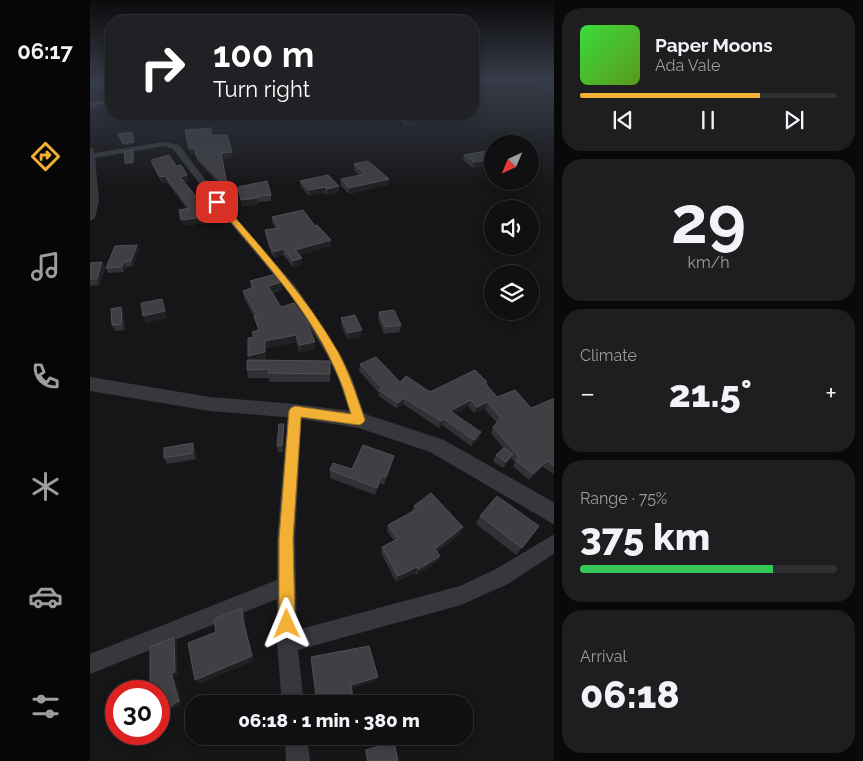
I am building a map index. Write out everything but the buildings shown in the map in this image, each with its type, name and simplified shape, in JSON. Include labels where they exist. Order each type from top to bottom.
[{"type":"street","points":[[90,218],[94,201],[91,153],[164,144],[176,147],[228,215],[293,291],[333,354],[345,378],[359,420]]},
{"type":"street","points":[[90,384],[210,404],[295,411],[359,420],[437,446],[554,515]]},
{"type":"street","points":[[292,695],[287,643],[286,539],[295,411]]},
{"type":"street","points":[[287,643],[462,595],[501,577],[554,542]]},
{"type":"street","points":[[90,664],[286,586]]},
{"type":"street","points":[[297,745],[298,761]]},
{"type":"route","points":[[217,202],[293,291],[333,354],[345,378],[359,420],[295,411],[290,508],[286,539],[287,624]]}]
